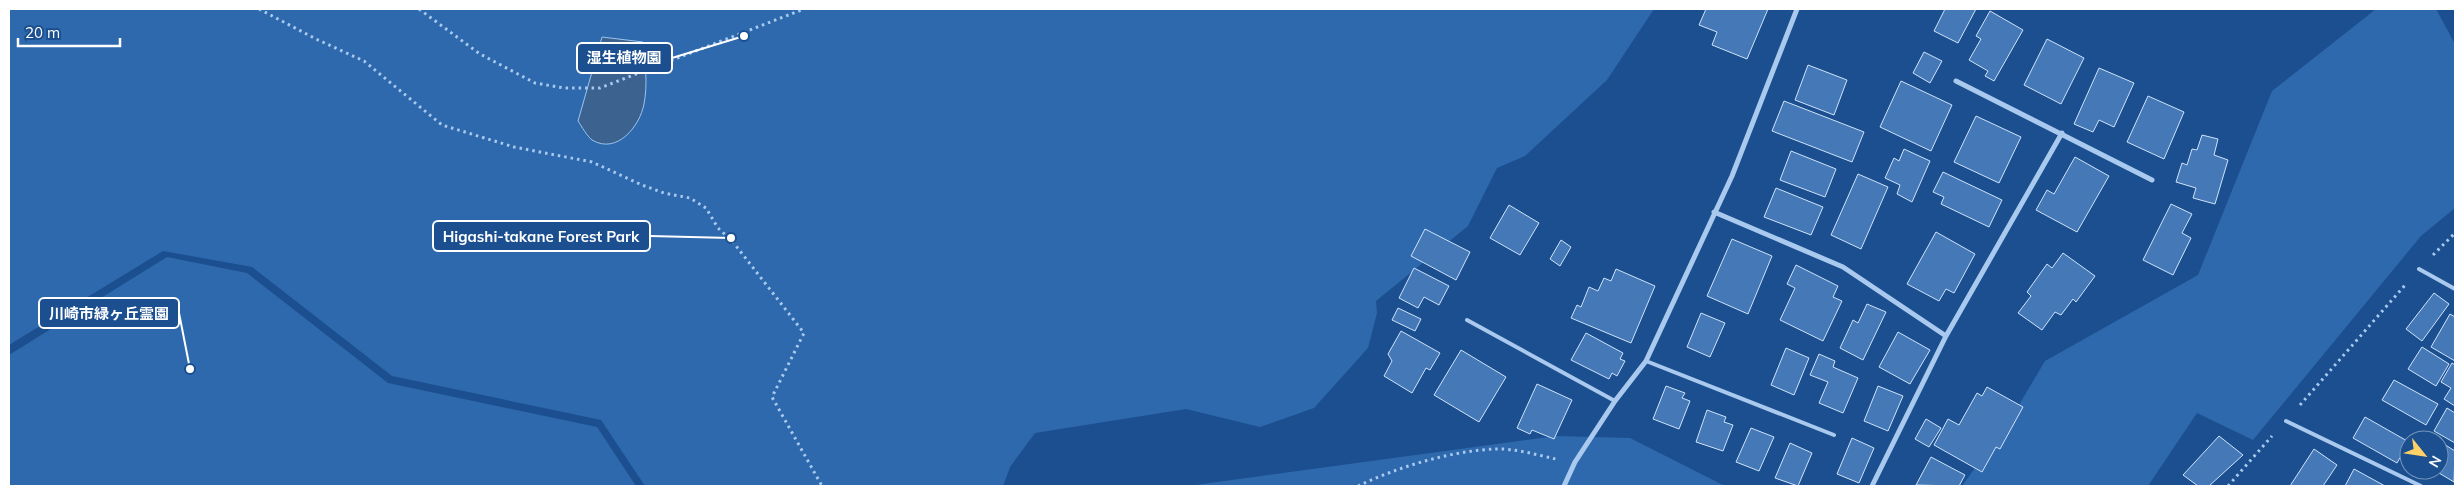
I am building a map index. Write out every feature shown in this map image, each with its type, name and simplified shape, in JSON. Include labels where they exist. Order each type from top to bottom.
[{"type":"street","points":[[1564,486],[1575,462],[1614,401],[1646,362],[1732,176],[1798,9]]},
{"type":"street","points":[[1956,81],[2152,180]]},
{"type":"street","points":[[1872,486],[1946,336],[2062,133]]},
{"type":"street","points":[[1714,212],[1843,267],[1946,336]]},
{"type":"lane","points":[[2419,269],[2455,289]]},
{"type":"lane","points":[[1467,320],[1614,401]]},
{"type":"lane","points":[[1646,362],[1834,435]]},
{"type":"lane","points":[[2286,421],[2421,486]]},
{"type":"path","points":[[259,9],[316,39],[364,61],[442,125],[514,147],[592,162],[642,185],[664,193],[690,198],[706,208],[718,228],[733,242],[804,333],[772,397],[822,486]]},
{"type":"path","points":[[419,9],[480,54],[535,82],[564,88],[600,88],[804,9]]},
{"type":"path","points":[[2228,486],[2419,269],[2455,233]]},
{"type":"path","points":[[1358,486],[1388,472],[1444,457],[1496,448],[1575,462]]},
{"type":"shaded area","points":[[9,9],[1654,9],[1607,80],[1525,156],[1497,168],[1468,226],[1376,301],[1377,313],[1368,348],[1314,408],[1260,427],[1186,409],[1035,433],[1010,467],[1003,486],[645,486],[601,420],[392,376],[252,267],[163,251],[9,345]]},
{"type":"shaded area","points":[[2376,9],[2436,9],[2455,44],[2455,208],[2421,236],[2253,440],[2197,413],[2148,486],[1962,486],[2013,415],[2045,361],[2198,275],[2272,91]]},
{"type":"shaded area","points":[[602,37],[643,42],[645,65],[646,88],[642,112],[638,121],[626,136],[610,144],[601,144],[592,140],[578,121]]},
{"type":"shaded area","points":[[167,257],[247,273],[388,383],[597,427],[636,486],[9,486],[9,355]]},
{"type":"shaded area","points":[[1556,436],[1630,438],[1725,486],[1188,486]]},
{"type":"building","points":[[1706,9],[1768,9],[1747,59],[1712,45],[1717,32],[1699,25]]},
{"type":"building","points":[[1945,9],[1976,9],[1958,43],[1934,31]]},
{"type":"building","points":[[1990,11],[2023,30],[1994,81],[1985,76],[1988,71],[1969,60],[1981,39],[1976,36]]},
{"type":"building","points":[[2047,39],[2084,58],[2061,104],[2024,85]]},
{"type":"building","points":[[1924,52],[1942,61],[1930,83],[1913,73]]},
{"type":"building","points":[[1808,65],[1847,80],[1834,115],[1795,100]]},
{"type":"building","points":[[2099,68],[2134,83],[2114,127],[2099,120],[2093,132],[2074,124]]},
{"type":"building","points":[[1901,81],[1952,105],[1931,151],[1880,127]]},
{"type":"building","points":[[2148,96],[2184,112],[2164,159],[2127,142]]},
{"type":"building","points":[[1784,101],[1864,132],[1852,162],[1772,131]]},
{"type":"building","points":[[1976,116],[2021,137],[1999,183],[1954,162]]},
{"type":"building","points":[[2202,135],[2218,139],[2214,155],[2228,160],[2215,204],[2193,198],[2196,188],[2176,182],[2182,163],[2187,165],[2192,149],[2197,150]]},
{"type":"building","points":[[1904,149],[1930,161],[1912,202],[1897,194],[1900,185],[1885,178],[1894,158],[1899,161]]},
{"type":"building","points":[[1791,151],[1836,169],[1825,197],[1780,180]]},
{"type":"building","points":[[2075,157],[2109,176],[2077,232],[2036,210],[2047,190],[2054,194]]},
{"type":"building","points":[[1943,172],[2002,200],[1989,227],[1941,204],[1944,197],[1933,192]]},
{"type":"building","points":[[1858,174],[1888,187],[1861,249],[1831,235]]},
{"type":"building","points":[[1776,188],[1823,207],[1811,235],[1764,217]]},
{"type":"building","points":[[2171,204],[2192,214],[2182,233],[2191,238],[2173,275],[2143,260]]},
{"type":"building","points":[[1509,205],[1539,223],[1520,255],[1490,238]]},
{"type":"building","points":[[1425,229],[1470,252],[1456,280],[1411,256]]},
{"type":"building","points":[[1936,232],[1975,254],[1954,293],[1946,289],[1939,301],[1907,284]]},
{"type":"building","points":[[1732,239],[1772,256],[1748,314],[1707,296]]},
{"type":"building","points":[[1561,240],[1571,247],[1560,266],[1550,259]]},
{"type":"building","points":[[2063,253],[2095,276],[2076,302],[2073,299],[2061,315],[2055,312],[2042,330],[2018,313],[2031,296],[2027,292],[2047,264],[2052,268]]},
{"type":"building","points":[[1796,265],[1838,286],[1833,297],[1842,301],[1823,341],[1780,320],[1795,288],[1787,284]]},
{"type":"building","points":[[1414,268],[1449,286],[1439,305],[1424,297],[1418,308],[1399,298]]},
{"type":"building","points":[[1616,269],[1655,286],[1631,343],[1571,318],[1577,305],[1581,307],[1589,287],[1598,291],[1604,278],[1611,281]]},
{"type":"building","points":[[2434,293],[2449,304],[2422,341],[2406,329]]},
{"type":"building","points":[[1867,304],[1886,312],[1863,360],[1840,348],[1853,320],[1858,323]]},
{"type":"building","points":[[1398,308],[1421,319],[1415,331],[1392,320]]},
{"type":"building","points":[[1701,313],[1725,323],[1710,357],[1687,347]]},
{"type":"building","points":[[2450,314],[2455,317],[2455,361],[2431,347]]},
{"type":"building","points":[[1401,331],[1440,353],[1430,370],[1426,368],[1412,393],[1384,376],[1392,361],[1388,354]]},
{"type":"building","points":[[1898,332],[1930,350],[1910,384],[1879,367]]},
{"type":"building","points":[[1586,333],[1623,353],[1620,359],[1625,361],[1617,376],[1612,373],[1609,379],[1571,360]]},
{"type":"building","points":[[2422,347],[2449,364],[2436,386],[2408,369]]},
{"type":"building","points":[[1786,348],[1809,358],[1794,395],[1771,385]]},
{"type":"building","points":[[1461,350],[1506,377],[1479,422],[1434,395]]},
{"type":"building","points":[[1819,354],[1835,361],[1833,367],[1858,378],[1843,413],[1819,403],[1828,382],[1810,375]]},
{"type":"building","points":[[2452,363],[2455,365],[2455,406],[2444,399],[2451,388],[2441,382]]},
{"type":"building","points":[[2394,380],[2438,404],[2426,425],[2382,400]]},
{"type":"building","points":[[1537,384],[1572,400],[1554,439],[1532,430],[1530,434],[1517,428]]},
{"type":"building","points":[[1666,386],[1685,393],[1682,398],[1690,401],[1679,429],[1653,419]]},
{"type":"building","points":[[1878,386],[1903,396],[1888,431],[1864,421]]},
{"type":"building","points":[[1987,387],[2023,407],[2000,449],[1996,447],[1982,472],[1934,445],[1948,419],[1959,425],[1977,393],[1982,396]]},
{"type":"building","points":[[2447,408],[2455,413],[2455,443],[2449,440],[2449,430],[2435,430]]},
{"type":"building","points":[[1707,410],[1726,417],[1724,422],[1733,425],[1723,451],[1696,442]]},
{"type":"building","points":[[2365,417],[2399,436],[2399,460],[2397,463],[2353,438]]},
{"type":"building","points":[[1926,419],[1941,428],[1929,447],[1915,439]]},
{"type":"building","points":[[1751,428],[1774,437],[1759,471],[1736,462]]},
{"type":"building","points":[[2219,436],[2243,455],[2209,486],[2198,486],[2183,475]]},
{"type":"building","points":[[1852,438],[1874,448],[1859,483],[1837,474]]},
{"type":"building","points":[[1790,443],[1812,453],[1798,486],[1775,478]]},
{"type":"building","points":[[2449,447],[2455,451],[2454,482],[2449,479]]},
{"type":"building","points":[[2314,449],[2337,465],[2323,486],[2290,486]]},
{"type":"building","points":[[1931,457],[1965,475],[1959,486],[1916,485]]},
{"type":"building","points":[[2354,469],[2385,486],[2345,486]]},
{"type":"place","name":"湿生植物園","points":[[744,36]]},
{"type":"place","name":"Higashi-takane Forest Park","points":[[731,238]]},
{"type":"place","name":"川崎市緑ヶ丘霊園","points":[[190,369]]}]
